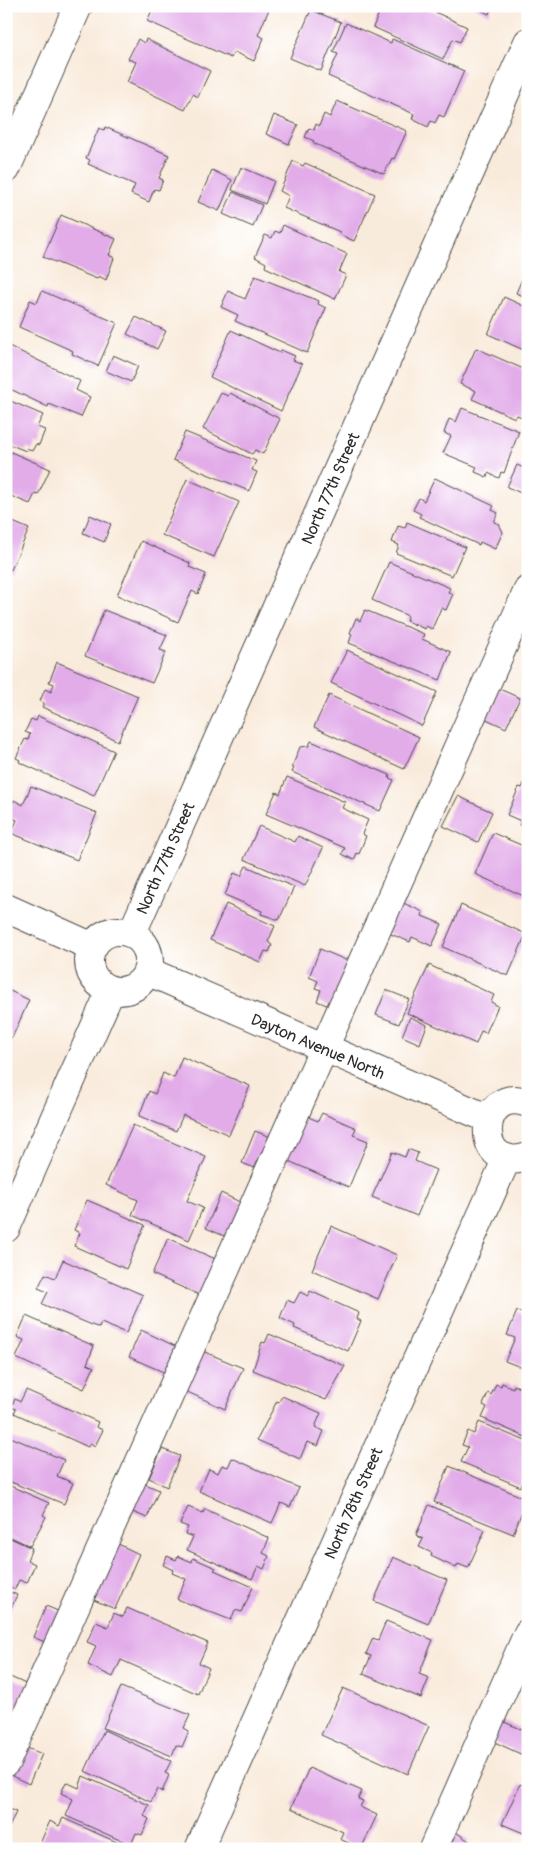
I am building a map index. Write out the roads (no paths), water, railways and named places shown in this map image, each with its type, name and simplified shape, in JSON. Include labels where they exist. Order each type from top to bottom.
[{"type":"street","points":[[6,169],[78,6]]},
{"type":"street","name":"North 77th Street","points":[[132,933],[528,42]]},
{"type":"street","points":[[6,1762],[325,1050],[528,590]]},
{"type":"street","points":[[6,908],[93,947]]},
{"type":"street","points":[[112,932],[132,933],[146,947],[149,956],[147,971],[139,983],[131,989],[111,990],[94,979],[90,970],[89,960],[93,947],[103,935],[112,932]]},
{"type":"street","name":"Dayton Avenue North","points":[[147,971],[325,1050],[489,1119]]},
{"type":"street","points":[[6,1228],[111,990]]},
{"type":"street","points":[[517,1158],[497,1153],[491,1145],[487,1136],[489,1119],[496,1108],[505,1102],[514,1100],[528,1103]]},
{"type":"street","name":"North 78th Street","points":[[199,1849],[517,1158]]},
{"type":"street","points":[[433,1849],[528,1633]]}]
